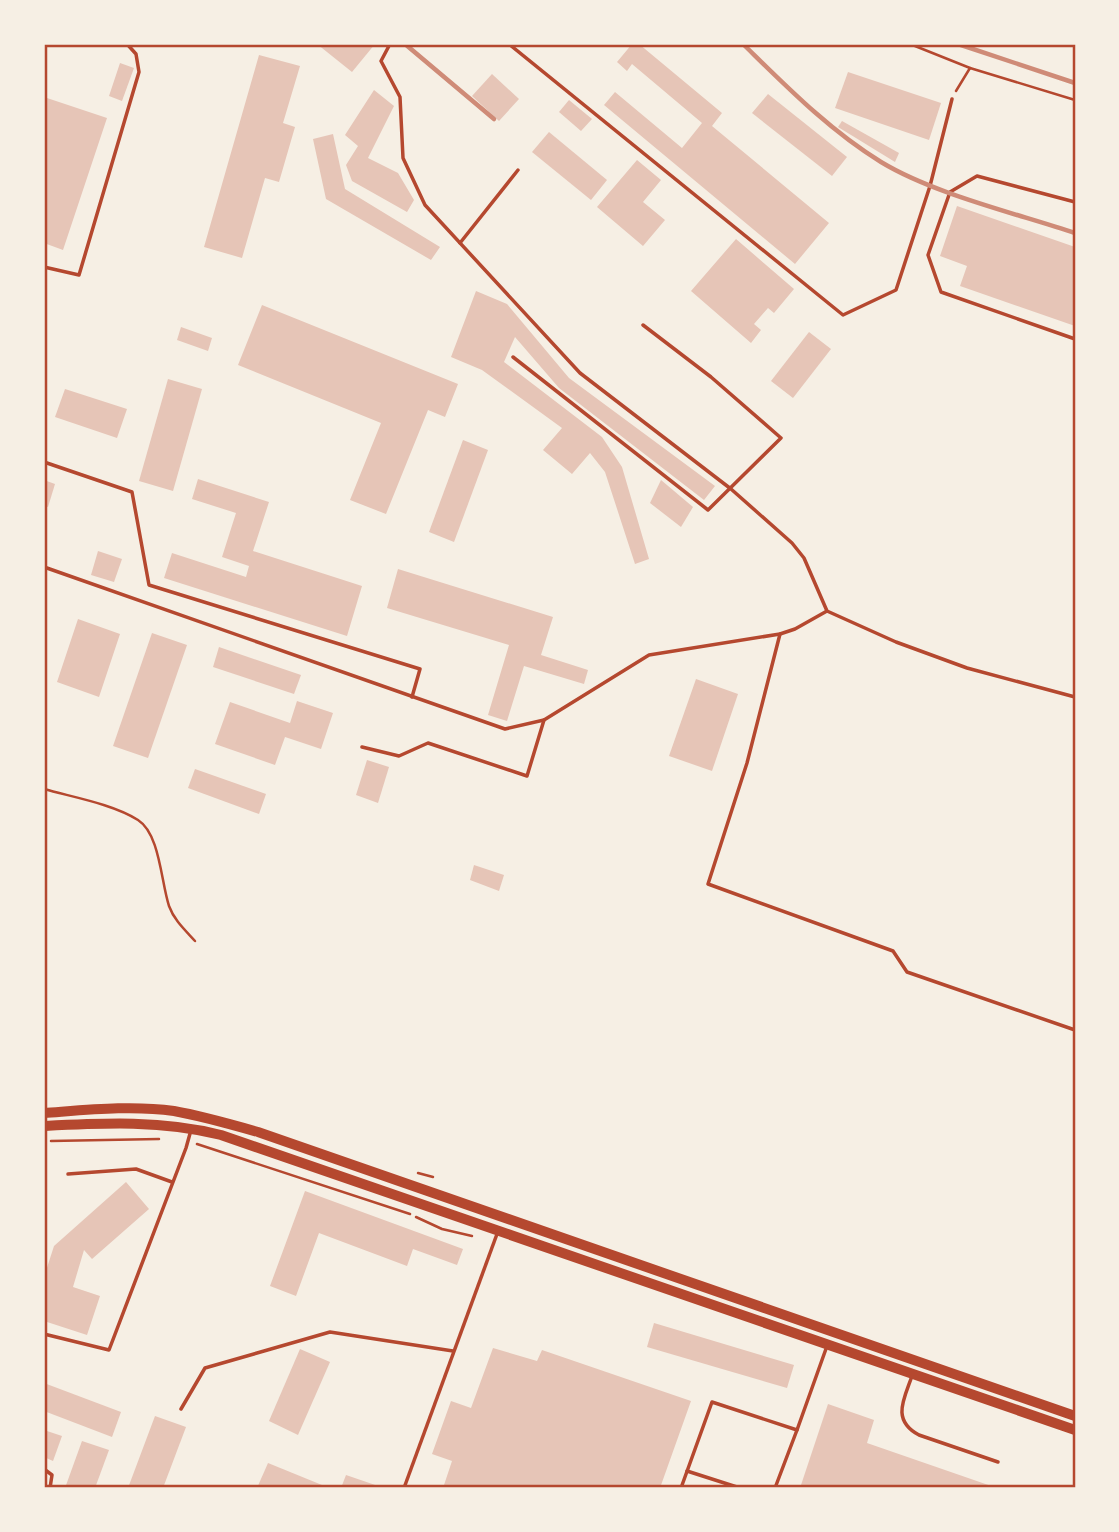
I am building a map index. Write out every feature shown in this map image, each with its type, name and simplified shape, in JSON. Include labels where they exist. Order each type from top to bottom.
[{"type":"main road","points":[[44,1113],[142,1109],[172,1111],[258,1132],[1075,1416]]},
{"type":"main road","points":[[44,1126],[130,1123],[192,1128],[255,1145],[497,1237],[828,1344],[1075,1430]]},
{"type":"main road","points":[[497,1237],[503,1219]]},
{"type":"main road","points":[[828,1344],[832,1332]]},
{"type":"lane","points":[[44,267],[79,275],[139,72],[136,54],[127,44]]},
{"type":"lane","points":[[390,44],[381,61],[400,97],[403,159],[425,205],[580,373],[731,489],[793,543],[804,558],[827,611],[897,642],[967,668],[1075,696]]},
{"type":"lane","points":[[509,44],[843,315],[896,290],[930,186],[951,99]]},
{"type":"lane","points":[[460,243],[518,170]]},
{"type":"lane","points":[[1075,202],[977,176],[950,192],[928,255],[941,292],[1075,339]]},
{"type":"lane","points":[[513,357],[708,510],[781,438],[711,377],[643,325]]},
{"type":"lane","points":[[44,462],[132,492],[149,585],[420,669],[412,697]]},
{"type":"lane","points":[[44,567],[505,729],[544,720],[649,656],[780,634],[795,629],[827,611]]},
{"type":"lane","points":[[780,634],[747,763],[708,884],[893,951],[907,972],[1075,1030]]},
{"type":"lane","points":[[362,747],[399,756],[428,743],[527,776],[544,720]]},
{"type":"lane","points":[[44,1126],[44,1142]]},
{"type":"lane","points":[[44,1335],[108,1350],[192,1128]]},
{"type":"lane","points":[[68,1174],[136,1169],[172,1182]]},
{"type":"lane","points":[[404,1488],[497,1237]]},
{"type":"lane","points":[[181,1409],[205,1368],[331,1332],[453,1351]]},
{"type":"lane","points":[[775,1488],[828,1344]]},
{"type":"lane","points":[[913,1374],[902,1406],[902,1418],[908,1429],[998,1462]]},
{"type":"lane","points":[[681,1488],[712,1402],[797,1430]]},
{"type":"lane","points":[[44,1469],[52,1475],[50,1488]]},
{"type":"lane","points":[[687,1471],[740,1488]]},
{"type":"path","points":[[910,44],[970,68],[1075,100]]},
{"type":"path","points":[[951,99],[970,68]]},
{"type":"path","points":[[44,789],[105,806],[137,820],[146,828],[153,841],[170,908],[180,925],[195,940]]},
{"type":"path","points":[[44,1142],[166,1139]]},
{"type":"path","points":[[188,1141],[442,1228],[497,1237]]},
{"type":"path","points":[[418,1173],[433,1177]]},
{"type":"building","points":[[317,44],[375,44],[352,72]]},
{"type":"building","points":[[632,44],[639,44],[722,113],[712,126],[829,223],[795,264],[604,105],[615,92],[682,148],[702,123],[632,64],[627,71],[617,62]]},
{"type":"building","points":[[259,55],[300,66],[283,123],[295,127],[279,182],[265,178],[242,258],[204,247]]},
{"type":"building","points":[[120,63],[134,68],[122,101],[109,96]]},
{"type":"building","points":[[848,72],[941,103],[929,140],[835,108]]},
{"type":"building","points":[[492,74],[519,99],[499,121],[472,96]]},
{"type":"building","points":[[374,90],[394,106],[368,158],[398,173],[414,200],[407,212],[352,181],[346,165],[358,146],[345,135]]},
{"type":"building","points":[[768,94],[847,157],[832,176],[752,113]]},
{"type":"building","points":[[44,97],[107,118],[63,250],[44,243]]},
{"type":"building","points":[[569,100],[592,119],[581,131],[559,112]]},
{"type":"building","points":[[842,121],[899,153],[895,162],[838,127]]},
{"type":"building","points":[[549,132],[607,180],[591,200],[532,152]]},
{"type":"building","points":[[333,134],[345,189],[440,247],[431,260],[326,199],[313,139]]},
{"type":"building","points":[[637,160],[661,180],[643,202],[665,220],[643,246],[597,207]]},
{"type":"building","points":[[957,206],[1075,247],[1075,326],[960,286],[967,266],[940,256]]},
{"type":"building","points":[[736,239],[794,289],[774,313],[768,308],[754,324],[761,330],[751,343],[691,291]]},
{"type":"building","points":[[476,291],[507,304],[569,378],[715,486],[704,500],[559,388],[515,337],[504,362],[602,437],[622,467],[649,559],[635,564],[605,472],[590,453],[572,474],[543,450],[562,428],[482,370],[451,357]]},
{"type":"building","points":[[262,305],[458,384],[445,417],[428,410],[386,514],[350,500],[381,423],[238,365]]},
{"type":"building","points":[[181,327],[212,338],[208,351],[177,340]]},
{"type":"building","points":[[809,332],[831,349],[793,398],[771,381]]},
{"type":"building","points":[[168,379],[202,389],[173,491],[139,481]]},
{"type":"building","points":[[65,389],[127,409],[117,438],[55,417]]},
{"type":"building","points":[[463,440],[488,450],[454,542],[429,532]]},
{"type":"building","points":[[198,479],[269,502],[253,551],[362,586],[347,636],[164,578],[172,553],[246,577],[249,566],[222,557],[236,513],[192,499]]},
{"type":"building","points":[[44,480],[55,484],[48,507],[44,506]]},
{"type":"building","points":[[661,480],[693,507],[681,527],[650,503]]},
{"type":"building","points":[[98,551],[122,559],[114,582],[91,575]]},
{"type":"building","points":[[398,569],[553,617],[541,655],[588,670],[584,684],[524,666],[507,721],[488,715],[509,645],[387,608]]},
{"type":"building","points":[[78,619],[120,634],[99,697],[57,682]]},
{"type":"building","points":[[152,633],[187,645],[148,758],[113,746]]},
{"type":"building","points":[[219,647],[301,675],[294,694],[213,667]]},
{"type":"building","points":[[696,679],[738,694],[712,771],[669,756]]},
{"type":"building","points":[[297,701],[333,713],[321,749],[285,737],[275,765],[215,744],[230,702],[290,723]]},
{"type":"building","points":[[367,760],[389,767],[378,803],[356,795]]},
{"type":"building","points":[[195,769],[266,794],[259,814],[188,788]]},
{"type":"building","points":[[474,865],[504,875],[499,891],[470,880]]},
{"type":"building","points":[[126,1182],[149,1209],[92,1259],[84,1250],[73,1287],[100,1296],[87,1335],[44,1321],[44,1277],[54,1246]]},
{"type":"building","points":[[305,1191],[463,1249],[457,1265],[413,1249],[407,1266],[319,1233],[296,1296],[270,1286]]},
{"type":"building","points":[[654,1323],[794,1365],[787,1388],[647,1347]]},
{"type":"building","points":[[493,1348],[537,1361],[542,1350],[691,1401],[660,1488],[443,1488],[452,1461],[432,1454],[451,1401],[471,1408]]},
{"type":"building","points":[[300,1349],[330,1362],[298,1435],[269,1421]]},
{"type":"building","points":[[44,1383],[121,1412],[112,1437],[44,1411]]},
{"type":"building","points":[[828,1404],[874,1420],[867,1443],[997,1488],[800,1488]]},
{"type":"building","points":[[155,1416],[186,1427],[163,1488],[128,1488]]},
{"type":"building","points":[[44,1430],[62,1436],[53,1461],[44,1457]]},
{"type":"building","points":[[82,1441],[109,1450],[95,1488],[65,1488]]},
{"type":"building","points":[[268,1463],[322,1485],[320,1488],[257,1488]]},
{"type":"building","points":[[346,1475],[384,1488],[341,1488]]},
{"type":"railway","points":[[405,44],[494,119]]},
{"type":"railway","points":[[743,44],[826,122],[881,162],[925,184],[1075,233]]},
{"type":"railway","points":[[958,44],[1075,83]]}]
